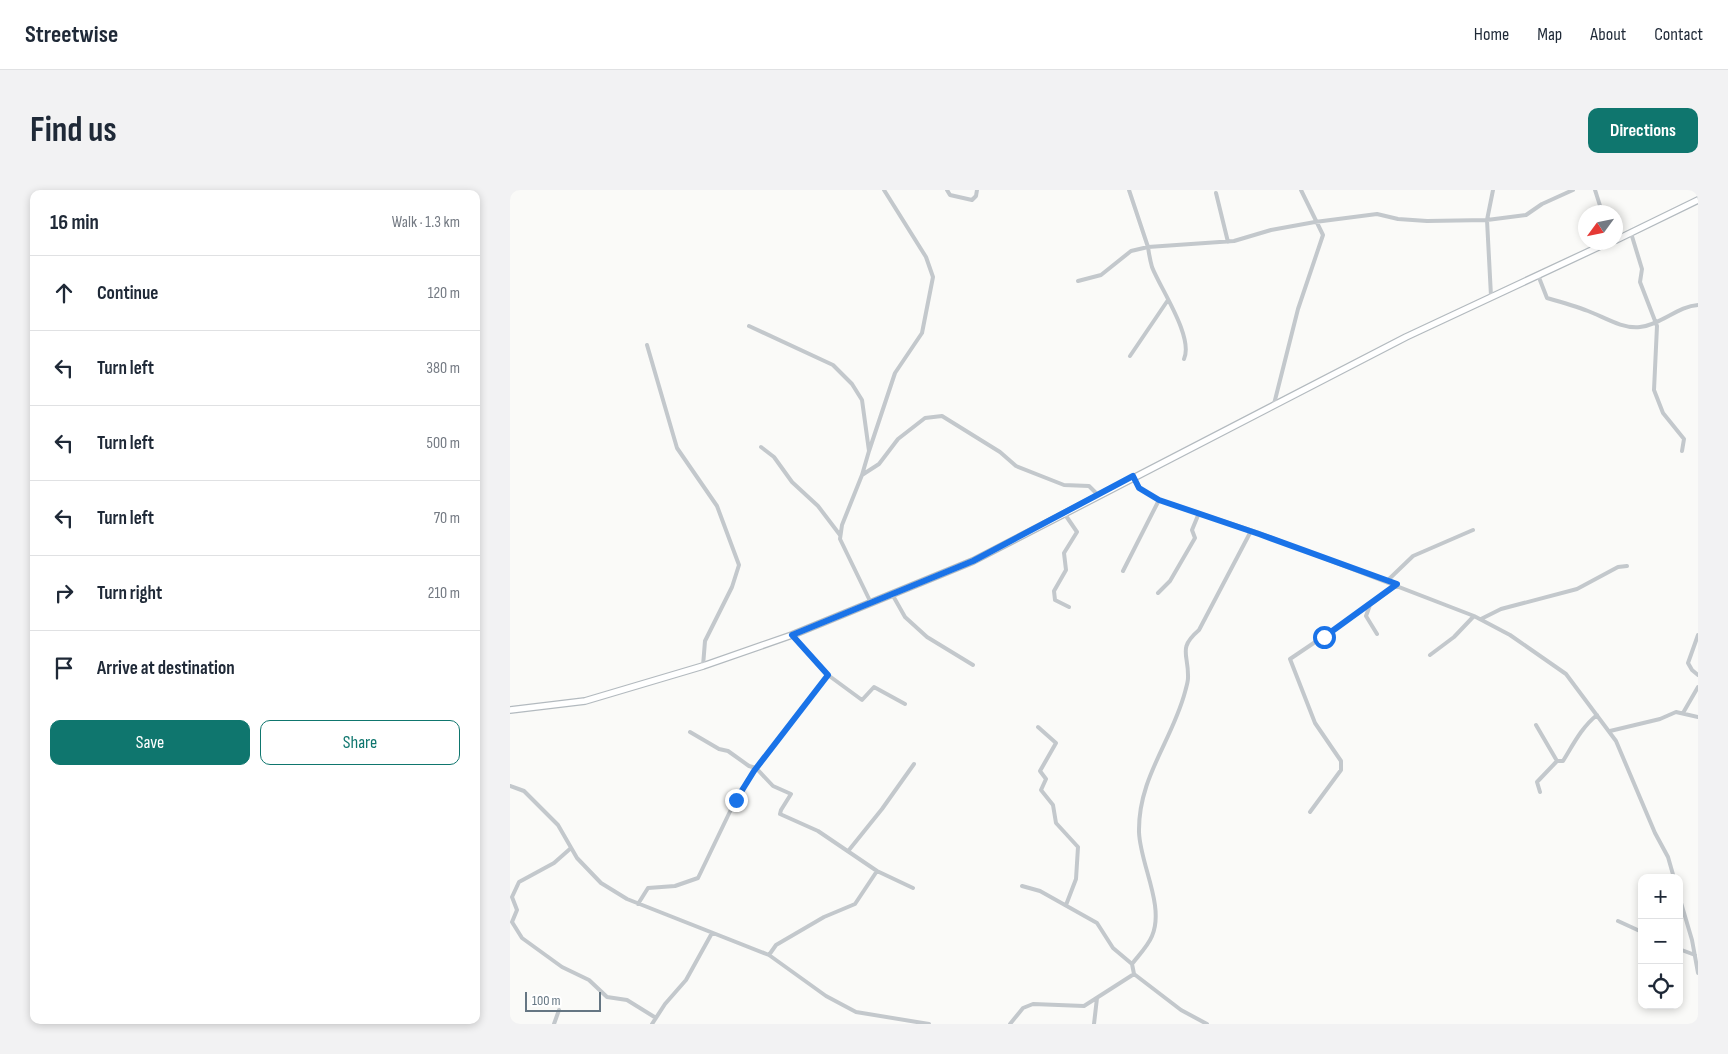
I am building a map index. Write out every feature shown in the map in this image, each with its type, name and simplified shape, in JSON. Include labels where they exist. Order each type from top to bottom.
[{"type":"main road","points":[[1623,237],[1698,200]]},
{"type":"main road","points":[[510,710],[585,701],[703,666],[792,635],[973,561],[1274,404],[1491,296],[1592,250]]},
{"type":"street","points":[[871,603],[855,573],[840,540],[840,535],[842,525],[862,475],[895,372],[922,332],[933,277],[926,257],[884,190]]},
{"type":"street","points":[[947,190],[950,195],[972,200],[976,196],[977,190]]},
{"type":"street","points":[[1129,190],[1148,247],[1151,265],[1186,344],[1184,359]]},
{"type":"street","points":[[1274,404],[1298,309],[1323,235],[1301,190]]},
{"type":"street","points":[[1491,296],[1487,220],[1493,190]]},
{"type":"street","points":[[1078,281],[1101,275],[1131,251],[1148,247],[1228,242],[1315,222],[1377,214],[1398,219],[1427,221],[1487,220],[1526,215],[1542,204],[1573,190]]},
{"type":"street","points":[[1595,190],[1600,205]]},
{"type":"street","points":[[1216,193],[1228,242]]},
{"type":"street","points":[[1631,233],[1642,269],[1640,282],[1656,322],[1654,390],[1663,412],[1684,439],[1682,451]]},
{"type":"street","points":[[1538,275],[1547,298],[1589,311],[1617,324],[1640,328],[1690,306],[1698,306]]},
{"type":"street","points":[[1130,356],[1168,300]]},
{"type":"street","points":[[749,326],[833,366],[852,384],[862,400],[869,451]]},
{"type":"street","points":[[647,345],[677,448],[717,506],[739,565],[732,587],[705,641],[703,666]]},
{"type":"street","points":[[862,475],[880,464],[898,439],[925,418],[942,416],[1000,452],[1016,466],[1064,484],[1089,486],[1098,495]]},
{"type":"street","points":[[761,447],[774,458],[792,482],[818,506],[840,535]]},
{"type":"street","points":[[1133,476],[1139,488],[1159,500],[1397,584],[1481,619],[1510,635],[1566,674],[1610,731],[1668,857],[1673,874]]},
{"type":"street","points":[[1123,571],[1159,500]]},
{"type":"street","points":[[1158,593],[1170,582],[1195,538],[1192,530],[1198,513]]},
{"type":"street","points":[[1064,514],[1077,532],[1064,553],[1066,570],[1054,591],[1055,600],[1069,607]]},
{"type":"street","points":[[1387,581],[1413,556],[1473,530]]},
{"type":"street","points":[[1132,964],[1152,936],[1155,917],[1152,890],[1142,859],[1139,832],[1142,797],[1182,703],[1188,678],[1184,652],[1189,639],[1199,630],[1251,531]]},
{"type":"street","points":[[1481,619],[1501,609],[1577,588],[1618,566],[1627,566]]},
{"type":"street","points":[[1310,812],[1341,770],[1341,761],[1315,723],[1290,658],[1370,605],[1397,584]]},
{"type":"street","points":[[892,594],[906,618],[927,637],[973,665]]},
{"type":"street","points":[[1370,605],[1366,616],[1377,634]]},
{"type":"street","points":[[1430,655],[1454,637],[1474,616]]},
{"type":"street","points":[[792,635],[828,675],[862,700],[874,687],[905,704]]},
{"type":"street","points":[[1698,635],[1688,663],[1698,675]]},
{"type":"street","points":[[638,904],[648,888],[675,886],[698,878],[736,800],[756,768],[828,675]]},
{"type":"street","points":[[1683,713],[1698,687]]},
{"type":"street","points":[[1610,731],[1660,719],[1676,712],[1698,717]]},
{"type":"street","points":[[1540,792],[1537,782],[1557,761],[1563,760],[1583,728],[1589,726],[1597,715]]},
{"type":"street","points":[[1536,725],[1557,761]]},
{"type":"street","points":[[1038,727],[1056,743],[1040,771],[1046,779],[1041,790],[1053,805],[1056,823],[1078,847],[1076,878],[1066,905]]},
{"type":"street","points":[[690,732],[719,749],[728,751],[749,766],[756,768],[773,786],[791,794],[780,810],[780,814],[818,831],[849,850],[877,871],[912,888]]},
{"type":"street","points":[[849,850],[882,809],[914,764]]},
{"type":"street","points":[[510,786],[524,791],[558,825],[577,858],[601,883],[638,904],[770,955],[826,996],[856,1012],[929,1024]]},
{"type":"street","points":[[571,848],[554,863],[520,882],[512,896],[517,910],[512,922],[522,938],[562,966],[589,980],[607,996],[627,1000],[656,1018]]},
{"type":"street","points":[[770,955],[776,945],[824,917],[855,904],[877,871]]},
{"type":"street","points":[[1022,886],[1040,891],[1097,923],[1113,948],[1132,964],[1134,974],[1181,1010],[1207,1024]]},
{"type":"street","points":[[510,889],[515,892]]},
{"type":"street","points":[[1683,911],[1698,973]]},
{"type":"street","points":[[1618,921],[1638,930]]},
{"type":"street","points":[[652,1024],[686,980],[712,933]]},
{"type":"street","points":[[1683,950],[1695,955]]},
{"type":"street","points":[[1010,1024],[1023,1008],[1033,1004],[1084,1006],[1134,974]]},
{"type":"street","points":[[1094,1024],[1096,998]]},
{"type":"street","points":[[554,1024],[560,1010]]},
{"type":"route","points":[[736,800],[754,771],[828,675],[792,635],[973,561],[1133,476],[1139,488],[1159,500],[1397,584],[1324,637]]}]
